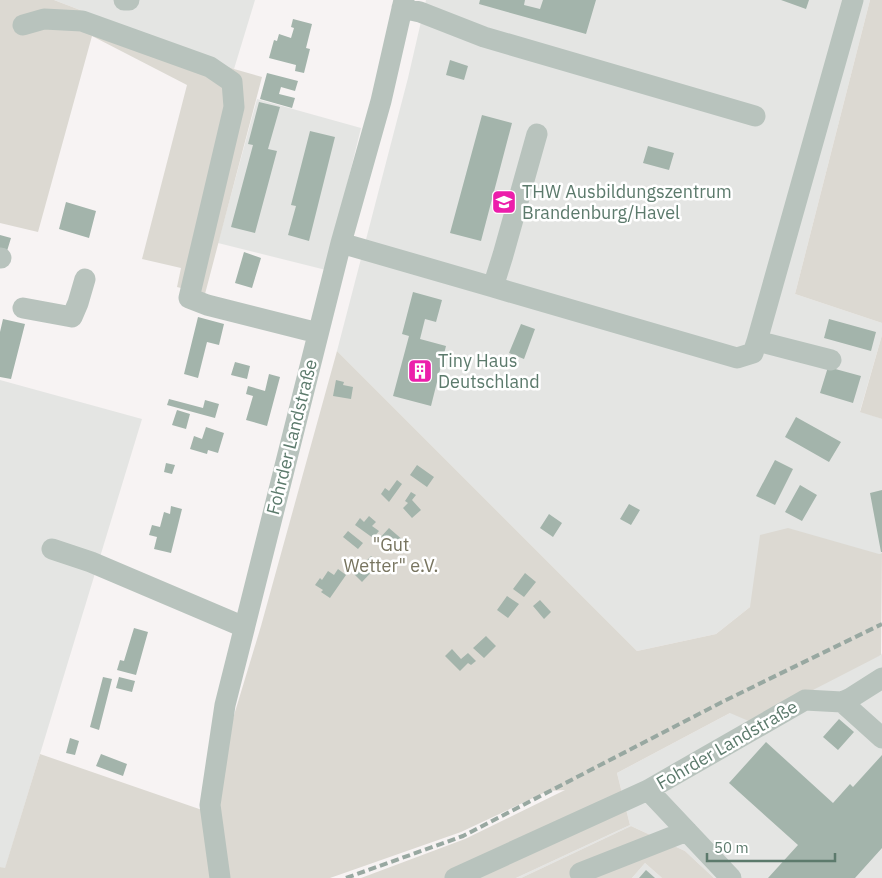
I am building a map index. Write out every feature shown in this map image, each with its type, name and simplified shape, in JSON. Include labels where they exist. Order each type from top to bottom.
[{"type":"street","points":[[124,0],[129,0]]},
{"type":"street","points":[[341,243],[492,287],[618,330],[737,358],[753,353],[853,0]]},
{"type":"street","points":[[403,4],[484,37],[755,116]]},
{"type":"street","name":"Fohrder Landstraße","points":[[220,878],[210,806],[225,705],[341,243],[381,101],[403,4]]},
{"type":"street","points":[[23,25],[44,19],[82,20],[210,67],[232,82],[234,107],[189,298],[207,305],[318,333]]},
{"type":"street","points":[[492,287],[503,255],[537,134]]},
{"type":"street","points":[[23,308],[72,317],[78,303],[84,279]]},
{"type":"street","points":[[757,341],[831,360]]},
{"type":"street","points":[[52,549],[91,562],[244,627]]},
{"type":"street","points":[[882,678],[842,702],[882,738]]},
{"type":"street","name":"Fohrder Landstraße","points":[[455,878],[648,790],[806,700],[842,702]]},
{"type":"street","name":"Fohrder Landstraße","points":[[648,790],[731,878]]},
{"type":"street","points":[[580,873],[687,831]]},
{"type":"shaded area","points":[[54,0],[255,0],[234,69]]},
{"type":"shaded area","points":[[426,0],[870,0],[795,294],[882,323],[882,335],[860,411],[882,419],[882,553],[750,607],[716,634],[637,651],[337,351],[408,78]]},
{"type":"shaded area","points":[[257,99],[361,128],[326,270],[218,243]]},
{"type":"shaded area","points":[[0,380],[142,419],[5,869],[0,867]]},
{"type":"shaded area","points":[[882,653],[882,878],[714,878],[685,851],[631,826],[521,878],[516,878],[630,825],[617,773],[730,713]]},
{"type":"shaded area","points":[[645,863],[662,878],[632,878]]},
{"type":"green space","points":[[0,0],[54,0],[234,69],[262,77],[205,294],[177,287],[181,268],[142,259],[187,85],[92,36],[38,232],[0,223]]},
{"type":"green space","points":[[870,0],[882,0],[882,323],[795,294]]},
{"type":"green space","points":[[882,335],[882,419],[860,412]]},
{"type":"green space","name":"\"Gut Wetter\" e.V.","points":[[337,351],[637,651],[716,634],[750,607],[760,535],[788,528],[879,554],[882,553],[881,655],[751,722],[730,713],[617,773],[630,825],[516,878],[361,878],[465,839],[565,790],[548,791],[461,832],[330,878],[0,878],[0,867],[5,868],[40,754],[205,811],[261,626]]},
{"type":"green space","points":[[631,826],[685,851],[714,878],[662,878],[645,863],[632,878],[521,878]]},
{"type":"building","points":[[480,0],[525,0],[524,5],[540,9],[543,0],[596,0],[586,34],[479,4]]},
{"type":"building","points":[[781,0],[809,0],[806,9]]},
{"type":"building","points":[[293,19],[312,24],[306,48],[310,49],[304,73],[295,71],[296,65],[269,58],[274,40],[277,41],[279,34],[291,38],[294,28],[291,27]]},
{"type":"building","points":[[450,60],[468,66],[464,80],[446,75]]},
{"type":"building","points":[[267,73],[298,81],[295,91],[281,87],[279,94],[295,98],[292,108],[260,99]]},
{"type":"building","points":[[259,102],[280,107],[268,149],[277,151],[255,233],[231,227],[253,145],[248,144]]},
{"type":"building","points":[[482,115],[512,123],[481,241],[450,233]]},
{"type":"building","points":[[310,131],[335,137],[309,241],[288,235],[296,206],[291,205]]},
{"type":"building","points":[[648,146],[674,153],[669,170],[643,163]]},
{"type":"building","points":[[66,202],[96,211],[89,238],[59,229]]},
{"type":"building","points":[[0,235],[11,238],[7,251],[0,249]]},
{"type":"building","points":[[244,252],[261,258],[252,288],[235,283]]},
{"type":"building","name":"Tiny Haus Deutschland","points":[[413,292],[442,300],[436,322],[425,319],[420,339],[446,346],[431,406],[393,396],[409,336],[402,334]]},
{"type":"building","points":[[198,317],[224,324],[219,345],[207,342],[198,378],[184,374]]},
{"type":"building","points":[[3,319],[25,324],[11,379],[0,377],[0,332]]},
{"type":"building","points":[[829,319],[876,332],[871,351],[824,338]]},
{"type":"building","points":[[521,324],[535,329],[524,359],[509,353]]},
{"type":"building","points":[[235,362],[250,366],[247,379],[231,375]]},
{"type":"building","points":[[828,367],[861,376],[853,403],[820,393]]},
{"type":"building","points":[[269,374],[280,377],[267,426],[246,420],[253,396],[246,394],[248,386],[265,391]]},
{"type":"building","points":[[336,380],[344,382],[343,385],[353,387],[351,399],[333,396]]},
{"type":"building","points":[[169,399],[203,408],[205,400],[219,404],[215,418],[167,405]]},
{"type":"building","points":[[177,410],[190,414],[186,429],[172,425]]},
{"type":"building","points":[[796,417],[841,442],[829,462],[785,437]]},
{"type":"building","points":[[206,427],[224,433],[218,453],[208,450],[207,454],[190,449],[194,436],[202,439]]},
{"type":"building","points":[[775,460],[793,469],[775,505],[756,496]]},
{"type":"building","points":[[166,463],[175,465],[172,474],[164,472]]},
{"type":"building","points":[[417,465],[434,477],[427,487],[410,475]]},
{"type":"building","points":[[397,480],[402,484],[389,502],[381,494],[385,488],[389,491]]},
{"type":"building","points":[[800,485],[817,495],[802,521],[785,512]]},
{"type":"building","points":[[882,490],[882,552],[881,552],[870,493]]},
{"type":"building","points":[[411,492],[416,495],[412,500],[421,510],[412,518],[403,508],[408,503],[405,501]]},
{"type":"building","points":[[629,504],[640,510],[631,525],[620,519]]},
{"type":"building","points":[[171,506],[182,509],[171,553],[154,549],[157,537],[149,535],[152,525],[160,527],[164,512],[170,514]]},
{"type":"building","points":[[549,514],[562,523],[553,537],[540,528]]},
{"type":"building","points":[[369,516],[376,522],[372,526],[379,531],[373,538],[355,525],[360,518],[364,522]]},
{"type":"building","points":[[389,528],[404,541],[394,553],[379,539]]},
{"type":"building","points":[[348,531],[363,543],[358,549],[343,537]]},
{"type":"building","points":[[371,556],[379,564],[362,582],[354,574]]},
{"type":"building","points":[[338,569],[346,575],[330,598],[315,585],[320,578],[322,580],[328,571],[334,575]]},
{"type":"building","points":[[525,573],[536,582],[524,597],[513,589]]},
{"type":"building","points":[[507,596],[519,604],[508,618],[497,610]]},
{"type":"building","points":[[540,600],[551,612],[544,619],[533,606]]},
{"type":"building","points":[[134,628],[148,632],[136,675],[117,670],[120,660],[124,661]]},
{"type":"building","points":[[486,636],[496,646],[484,658],[473,648]]},
{"type":"building","points":[[452,649],[461,659],[468,653],[476,661],[471,665],[468,663],[460,671],[445,656]]},
{"type":"building","points":[[103,677],[112,679],[99,730],[90,727]]},
{"type":"building","points":[[119,677],[135,681],[132,692],[116,688]]},
{"type":"building","points":[[839,719],[854,732],[838,750],[823,737]]},
{"type":"building","points":[[70,738],[79,741],[75,755],[66,753]]},
{"type":"building","points":[[766,742],[833,803],[850,784],[853,787],[882,755],[882,848],[855,878],[768,878],[798,845],[729,783]]},
{"type":"building","points":[[101,754],[127,764],[123,776],[96,766]]},
{"type":"building","points":[[646,870],[655,878],[639,878]]},
{"type":"railway","points":[[346,878],[463,836],[724,701],[882,624]]},
{"type":"place","name":"THW Ausbildungszentrum Brandenburg/Havel","points":[[504,202]]},
{"type":"place","name":"Tiny Haus Deutschland","points":[[420,371]]}]
